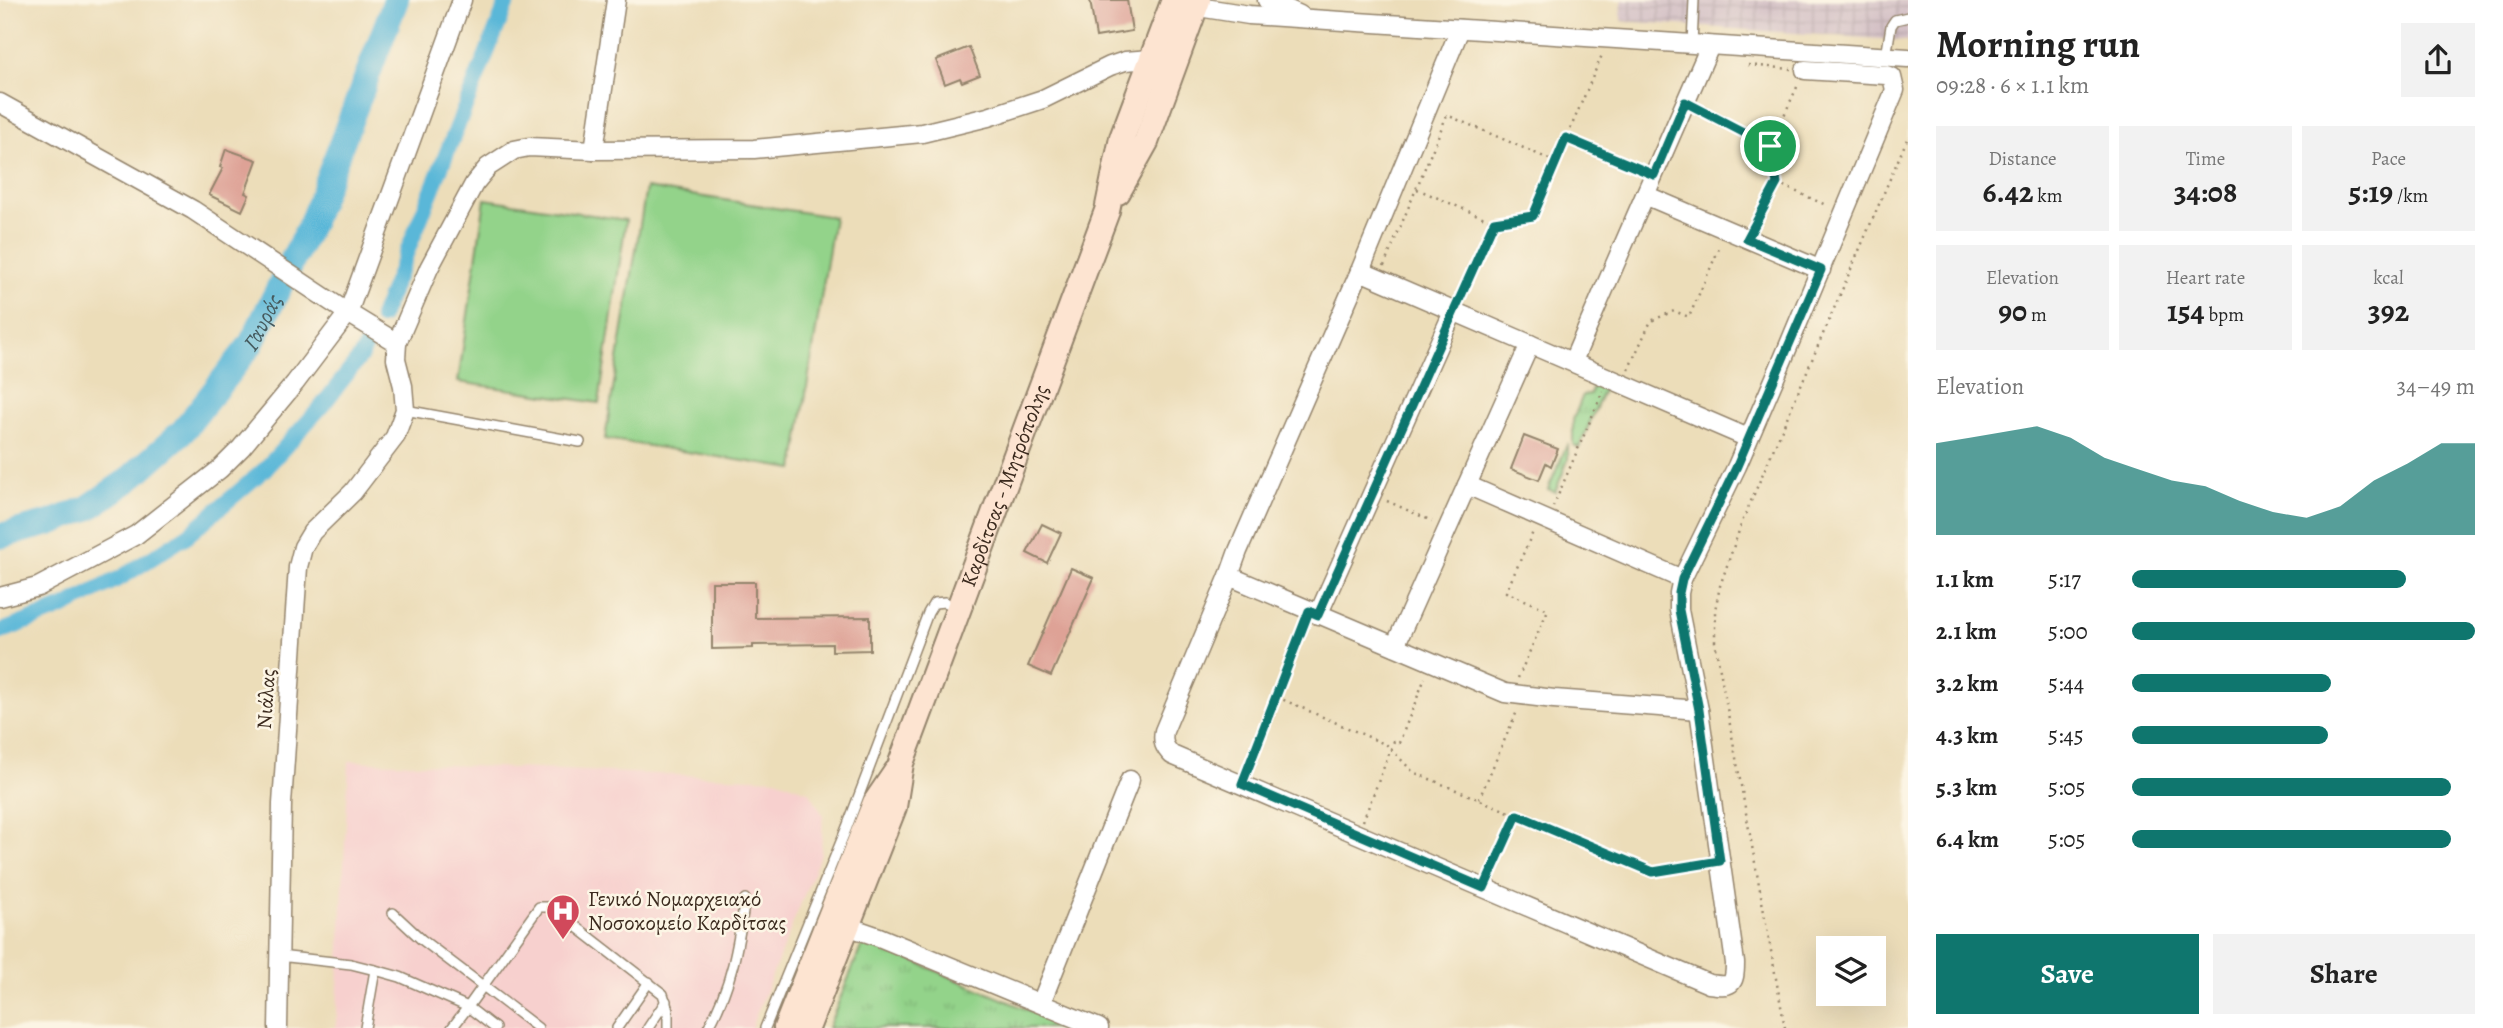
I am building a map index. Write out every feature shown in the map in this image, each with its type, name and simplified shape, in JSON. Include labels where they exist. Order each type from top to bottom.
[{"type":"main road","name":"Καρδίτσας - Μητρόπολης","points":[[1107,211],[1122,138],[1151,59],[1185,2]]},
{"type":"main road","name":"Καρδίτσας - Μητρόπολης","points":[[803,986],[847,926],[894,807],[901,763],[1107,211],[1146,142],[1185,2]]},
{"type":"main road","name":"Καρδίτσας - Μητρόπολης","points":[[795,1017],[803,986],[875,803],[901,763]]},
{"type":"street","points":[[0,597],[37,587],[136,535],[220,469],[242,448],[295,383],[348,313],[462,0]]},
{"type":"street","points":[[593,150],[616,0]]},
{"type":"street","points":[[1267,0],[1310,19]]},
{"type":"street","points":[[1185,2],[1249,15],[1908,58]]},
{"type":"street","points":[[1460,29],[1164,731],[1165,748],[1172,755],[1709,984],[1728,985],[1735,976],[1735,963],[1699,710],[1679,610],[1679,593],[1682,579],[1748,438],[1821,270],[1895,84],[1892,77],[1886,75],[1805,70]]},
{"type":"street","points":[[1573,361],[1685,102],[1701,45]]},
{"type":"street","points":[[405,410],[403,386],[396,359],[397,342],[429,268],[474,184],[488,167],[514,150],[528,147],[593,150],[781,148],[933,131],[1043,99],[1125,61],[1151,59]]},
{"type":"street","points":[[0,103],[193,210],[268,262],[397,342]]},
{"type":"street","points":[[1645,195],[1821,270]]},
{"type":"street","points":[[1360,271],[1748,438]]},
{"type":"street","points":[[1314,613],[1372,495],[1453,312]]},
{"type":"street","points":[[1395,646],[1530,344]]},
{"type":"street","name":"Νιάλας","points":[[278,1028],[282,804],[298,567],[303,547],[312,532],[353,492],[384,454],[395,437],[405,410]]},
{"type":"street","points":[[1467,485],[1682,579]]},
{"type":"street","points":[[1229,576],[1517,696],[1699,710]]},
{"type":"street","points":[[1041,1003],[1130,780]]},
{"type":"street","points":[[847,926],[1099,1028]]},
{"type":"lane","points":[[1694,0],[1701,45]]},
{"type":"lane","points":[[1886,57],[1891,26],[1895,20],[1908,17]]},
{"type":"lane","points":[[405,410],[580,442]]},
{"type":"lane","points":[[803,986],[931,608],[939,601],[958,608]]},
{"type":"lane","points":[[708,1028],[727,990],[738,948],[745,899]]},
{"type":"lane","points":[[452,1028],[539,908],[545,905],[663,994],[668,1028]]},
{"type":"lane","points":[[393,913],[421,939],[538,1028]]},
{"type":"lane","points":[[279,956],[351,964],[400,977],[468,1007],[495,1028]]},
{"type":"lane","points":[[365,1028],[375,970]]},
{"type":"lane","points":[[617,1028],[649,982]]},
{"type":"lane","points":[[648,1028],[666,1001]]},
{"type":"lane","points":[[765,1028],[795,1017]]},
{"type":"path","points":[[1416,189],[1494,222],[1533,216],[1602,55]]},
{"type":"path","points":[[1747,239],[1777,183],[1770,146],[1805,70]]},
{"type":"path","points":[[1685,102],[1770,146]]},
{"type":"path","points":[[1378,279],[1447,115],[1556,162]]},
{"type":"path","points":[[1566,138],[1654,175]]},
{"type":"path","points":[[1785,1028],[1715,642],[1715,610],[1720,586],[1742,522],[1908,138]]},
{"type":"path","points":[[1777,183],[1844,213]]},
{"type":"path","points":[[1453,312],[1494,222]]},
{"type":"path","points":[[1479,799],[1548,610],[1506,592],[1616,380],[1651,321],[1674,311],[1689,317],[1727,230]]},
{"type":"path","points":[[1372,495],[1448,528]]},
{"type":"path","points":[[1242,784],[1314,613]]},
{"type":"path","points":[[1358,834],[1391,747],[1394,741],[1399,743],[1431,662]]},
{"type":"path","points":[[1277,696],[1391,747],[1413,772],[1653,872],[1720,861]]},
{"type":"path","points":[[1484,888],[1517,815]]},
{"type":"shaded area","points":[[1622,0],[1908,0],[1908,41],[1621,21]]},
{"type":"shaded area","name":"Γενικό Νομαρχειακό Νοσοκομείο Καρδίτσας","points":[[349,761],[776,779],[810,792],[823,815],[821,853],[751,1028],[336,1028]]},
{"type":"green space","points":[[646,188],[834,217],[794,469],[605,439]]},
{"type":"green space","points":[[485,199],[626,220],[599,403],[458,382]]},
{"type":"green space","points":[[1595,383],[1605,387],[1579,448],[1573,445],[1573,420],[1583,395],[1590,394]]},
{"type":"green space","points":[[1568,443],[1568,460],[1555,492],[1548,489]]},
{"type":"green space","points":[[864,940],[1070,1028],[828,1028]]},
{"type":"building","points":[[1090,0],[1127,0],[1132,31],[1096,37]]},
{"type":"building","points":[[969,47],[980,75],[962,82],[960,78],[945,84],[936,60]]},
{"type":"building","points":[[226,149],[257,160],[245,193],[249,195],[242,211],[209,195],[223,168],[220,167]]},
{"type":"building","points":[[1524,436],[1558,449],[1551,466],[1546,463],[1539,480],[1511,469]]},
{"type":"building","points":[[1042,524],[1061,533],[1047,563],[1027,553]]},
{"type":"building","points":[[1071,568],[1094,578],[1051,676],[1028,666]]},
{"type":"building","points":[[712,582],[755,582],[755,618],[870,617],[870,650],[832,651],[832,644],[753,645],[753,648],[712,649]]},
{"type":"waterway","name":"Γαυράς","points":[[0,536],[50,523],[88,508],[127,481],[183,431],[251,344],[312,221],[396,0]]},
{"type":"waterway","points":[[381,317],[508,0]]},
{"type":"waterway","points":[[0,632],[64,607],[122,577],[188,535],[264,470],[321,407],[361,356],[370,338]]},
{"type":"place","name":"Γενικό Νομαρχειακό Νοσοκομείο Καρδίτσας","points":[[563,941]]},
{"type":"route","points":[[1685,102],[1770,146],[1777,183],[1747,239],[1821,270],[1737,466],[1682,579],[1679,593],[1679,610],[1699,710],[1720,861],[1653,872],[1517,815],[1484,888],[1242,784],[1309,611],[1318,615],[1494,222],[1533,216],[1566,138],[1654,175],[1685,102]]}]
